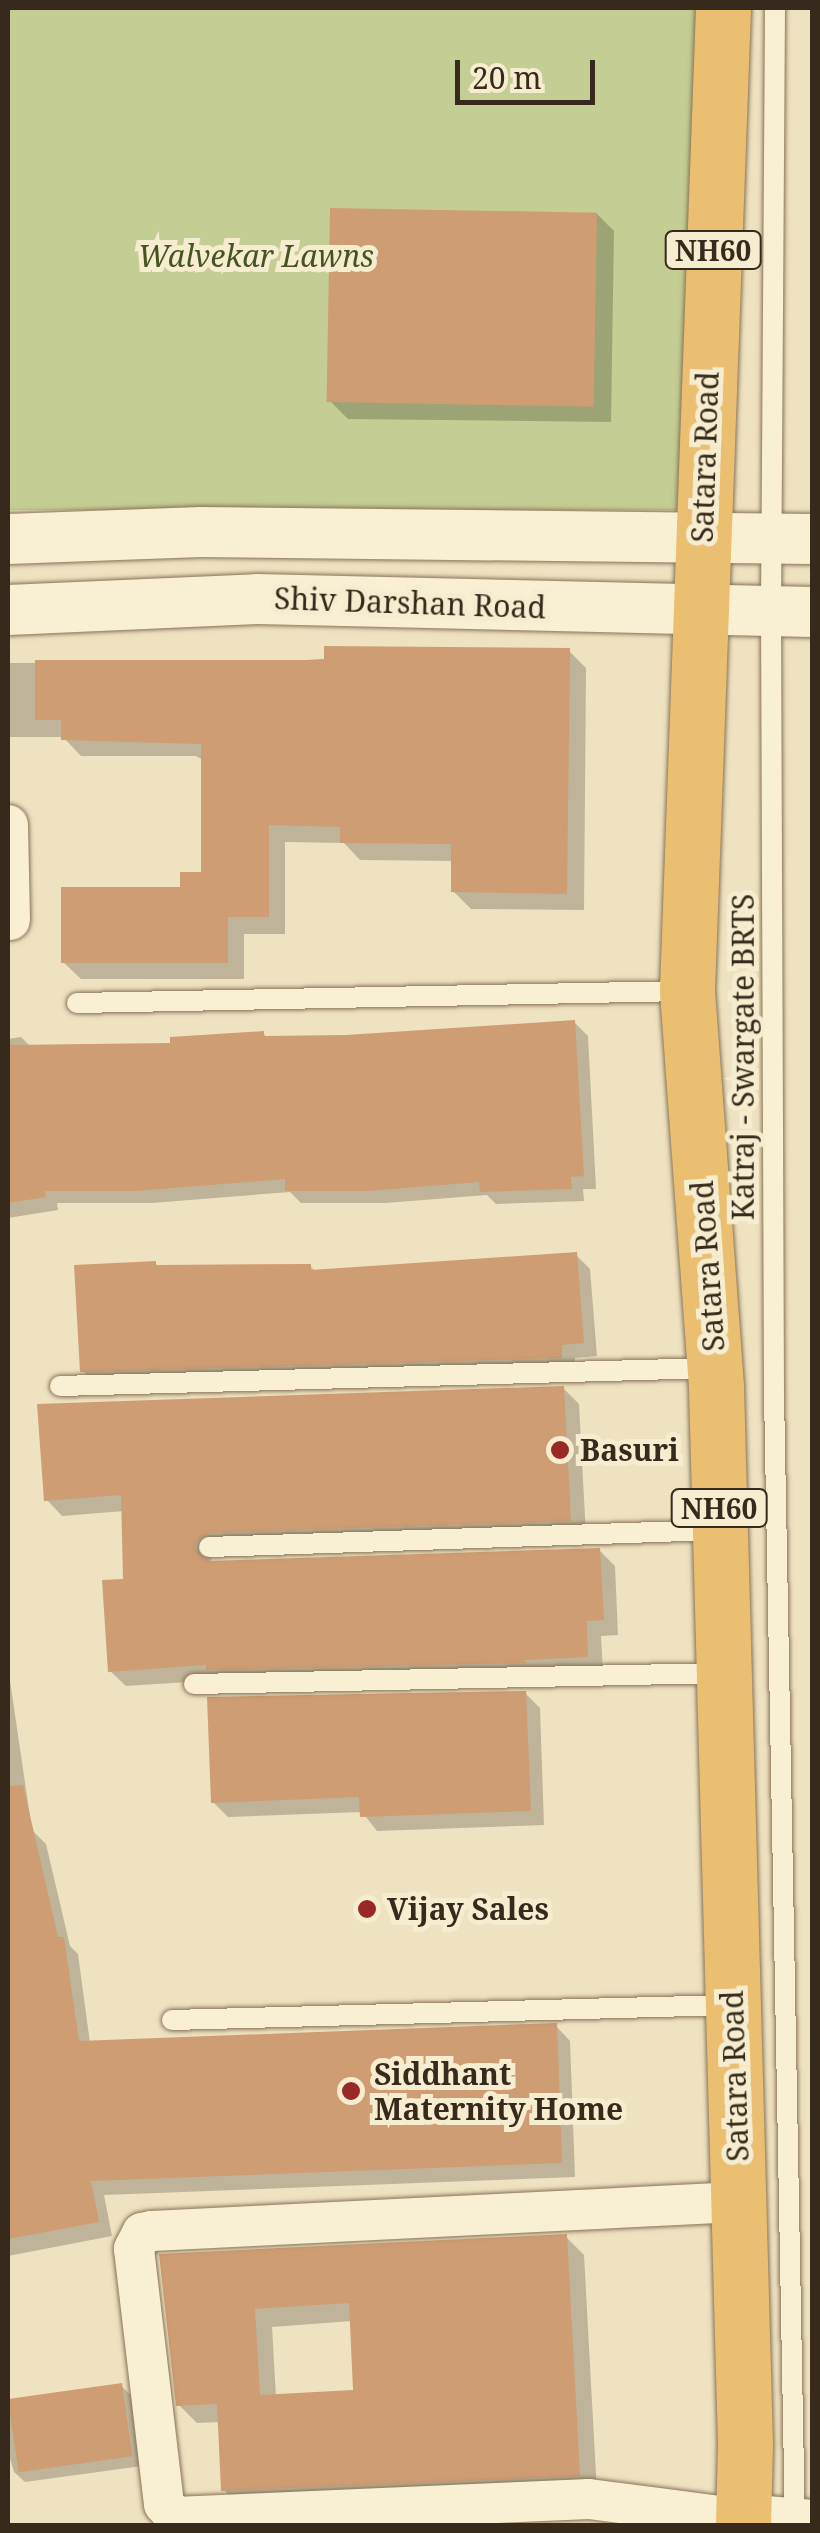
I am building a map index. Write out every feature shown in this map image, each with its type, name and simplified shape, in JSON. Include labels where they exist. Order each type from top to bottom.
[{"type":"highway","name":"Satara Road","points":[[723,8],[687,991],[714,1368],[738,2202],[778,2524]]},
{"type":"street","points":[[8,540],[201,532],[792,538]]},
{"type":"street","name":"Shiv Darshan Road","points":[[8,610],[257,599],[792,610]]},
{"type":"street","points":[[8,825],[10,920]]},
{"type":"street","points":[[738,2202],[142,2233],[134,2248],[164,2504],[175,2518],[589,2500],[778,2524]]},
{"type":"lane","name":"Katraj - Swargate BRTS","points":[[775,8],[792,538],[774,1394],[778,2524]]},
{"type":"lane","points":[[77,1003],[687,991]]},
{"type":"lane","points":[[60,1386],[714,1368]]},
{"type":"lane","points":[[209,1548],[719,1530]]},
{"type":"lane","points":[[194,1684],[724,1672]]},
{"type":"lane","points":[[172,2020],[733,2005]]},
{"type":"green space","name":"Walvekar Lawns","points":[[8,8],[723,8],[723,510],[8,510]]},
{"type":"building","points":[[330,208],[597,213],[594,407],[327,402]]},
{"type":"building","points":[[324,646],[570,648],[567,894],[451,892],[451,844],[340,843],[340,827],[269,825],[269,917],[228,917],[228,963],[61,963],[61,887],[180,887],[180,872],[201,872],[201,744],[61,740],[61,720],[35,720],[35,660],[305,660],[324,659]]},
{"type":"building","points":[[575,1020],[584,1176],[571,1177],[572,1189],[480,1192],[479,1182],[370,1191],[285,1191],[285,1179],[138,1191],[45,1191],[46,1197],[8,1203],[8,1045],[170,1043],[170,1037],[264,1031],[264,1036],[346,1035]]},
{"type":"building","points":[[577,1252],[584,1343],[562,1345],[562,1358],[80,1372],[74,1265],[156,1261],[156,1265],[311,1264],[311,1270]]},
{"type":"building","points":[[564,1386],[571,1521],[209,1533],[197,1540],[195,1548],[209,1561],[600,1548],[604,1620],[587,1621],[588,1657],[525,1663],[206,1670],[206,1665],[108,1672],[102,1580],[123,1579],[121,1495],[44,1501],[37,1404]]},
{"type":"building","points":[[526,1691],[531,1811],[360,1817],[359,1797],[211,1803],[207,1697]]},
{"type":"building","points":[[23,1785],[58,1937],[64,1937],[79,2041],[557,2023],[562,2163],[91,2181],[99,2222],[8,2239],[8,1786]]},
{"type":"building","points":[[567,2234],[580,2476],[221,2491],[217,2404],[176,2406],[159,2254]],"holes":[[[349,2303],[353,2390],[260,2395],[255,2309]]]},
{"type":"building","points":[[122,2383],[132,2456],[18,2472],[8,2399]]},
{"type":"place","name":"Basuri","points":[[560,1450]]},
{"type":"place","name":"Vijay Sales","points":[[367,1909]]},
{"type":"place","name":"Siddhant Maternity Home","points":[[351,2091]]}]
